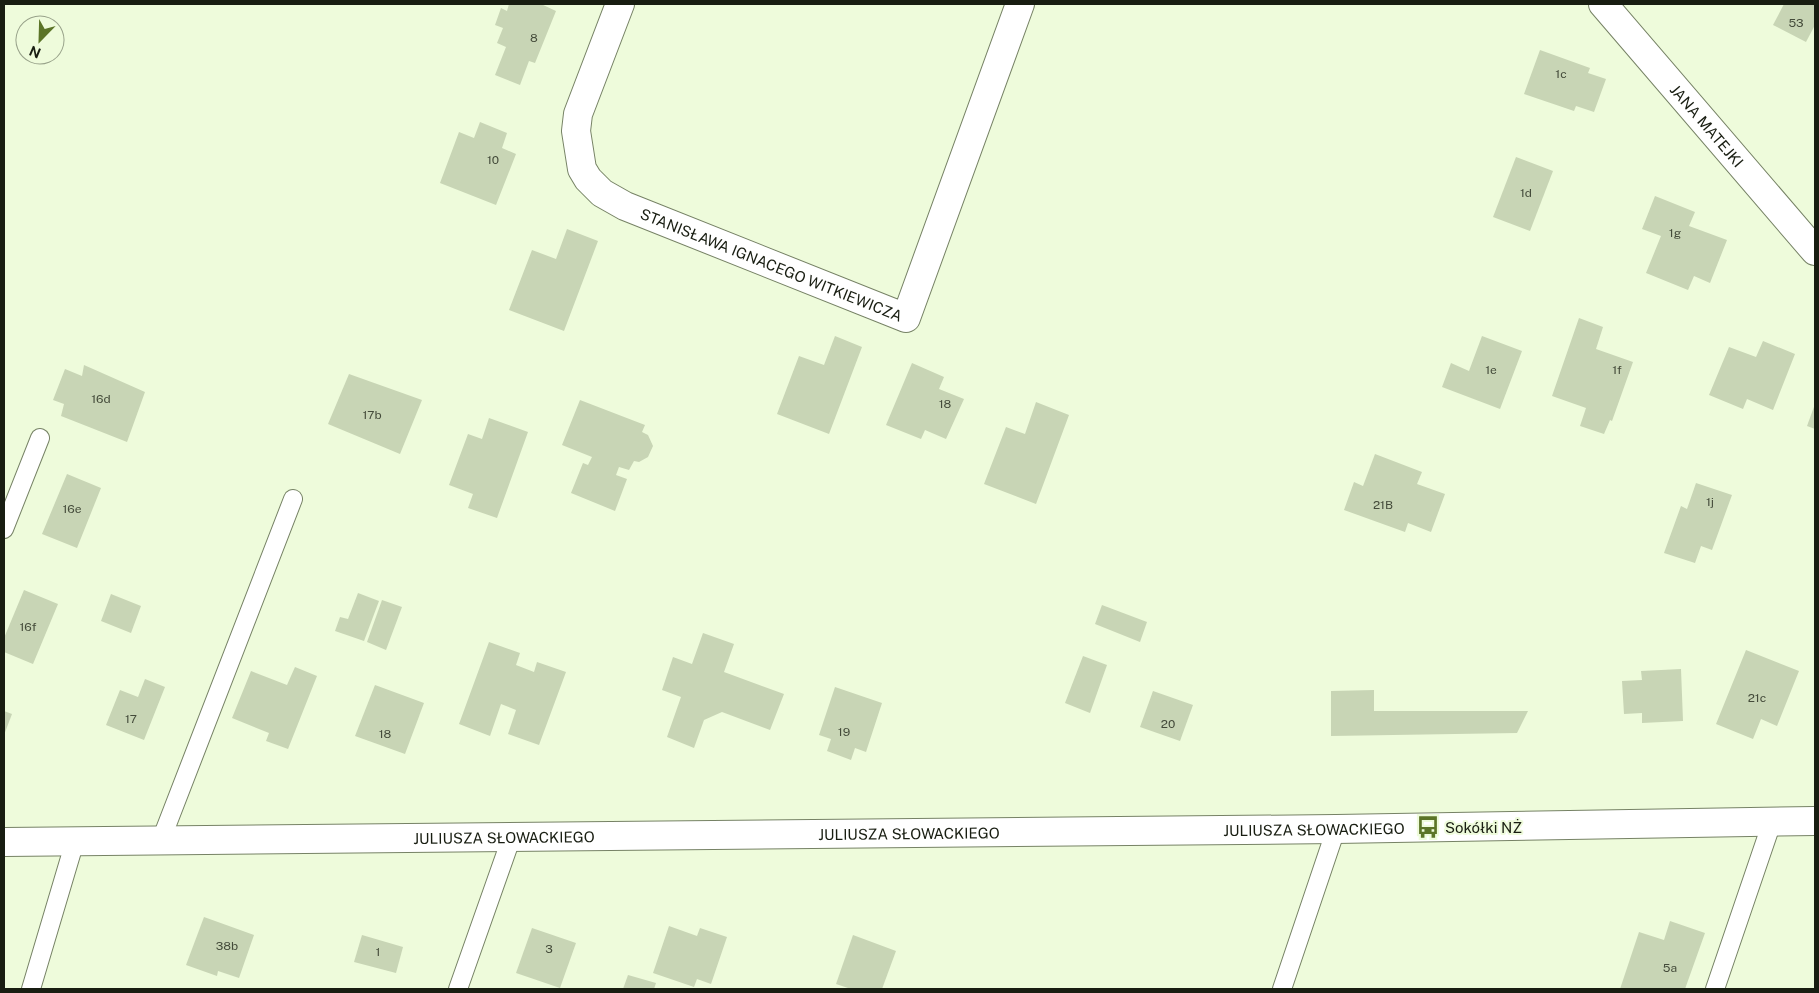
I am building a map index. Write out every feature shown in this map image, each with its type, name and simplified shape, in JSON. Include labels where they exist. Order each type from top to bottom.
[{"type":"street","name":"STANISŁAWA IGNACEGO WITKIEWICZA","points":[[620,4],[576,123],[582,169],[595,188],[625,206],[906,318],[1020,4]]},
{"type":"street","name":"JANA MATEJKI","points":[[1603,4],[1813,249]]},
{"type":"street","name":"JULIUSZA SŁOWACKIEGO","points":[[4,842],[1815,821]]},
{"type":"lane","points":[[4,528],[40,438]]},
{"type":"lane","points":[[161,840],[293,499]]},
{"type":"lane","points":[[1715,989],[1772,822]]},
{"type":"lane","points":[[1282,989],[1336,828]]},
{"type":"lane","points":[[458,989],[512,836]]},
{"type":"lane","points":[[31,989],[75,841]]},
{"type":"building","points":[[509,4],[541,4],[556,11],[535,63],[529,61],[520,85],[495,75],[506,47],[497,43],[503,28],[495,25],[501,8],[507,11]]},
{"type":"building","points":[[1784,4],[1815,4],[1815,25],[1806,42],[1773,25]]},
{"type":"building","points":[[1540,50],[1590,68],[1588,73],[1606,79],[1594,112],[1576,106],[1574,111],[1524,94]]},
{"type":"building","points":[[480,122],[507,133],[502,148],[516,154],[496,205],[440,183],[459,132],[474,138]]},
{"type":"building","points":[[1516,157],[1553,171],[1530,231],[1493,217]]},
{"type":"building","points":[[1655,196],[1695,212],[1689,226],[1727,240],[1710,283],[1694,276],[1688,290],[1646,273],[1661,236],[1642,229]]},
{"type":"building","points":[[567,229],[598,241],[564,331],[509,310],[532,250],[556,259]]},
{"type":"building","points":[[1579,318],[1603,327],[1596,349],[1633,362],[1612,421],[1610,420],[1604,434],[1580,426],[1586,408],[1552,396]]},
{"type":"building","points":[[835,336],[862,347],[829,434],[777,414],[799,356],[824,365]]},
{"type":"building","points":[[1482,336],[1522,351],[1500,409],[1442,387],[1451,363],[1469,371]]},
{"type":"building","points":[[1763,341],[1795,354],[1773,410],[1747,399],[1743,409],[1709,395],[1729,347],[1756,357]]},
{"type":"building","points":[[912,363],[944,377],[939,389],[964,399],[946,439],[925,430],[921,439],[886,425]]},
{"type":"building","points":[[84,365],[145,392],[127,442],[61,416],[64,404],[53,400],[65,369],[82,376]]},
{"type":"building","points":[[349,374],[422,400],[400,454],[328,424]]},
{"type":"building","points":[[580,400],[645,425],[642,432],[648,435],[653,446],[648,457],[639,462],[634,461],[629,470],[619,467],[616,475],[627,479],[615,511],[571,493],[583,463],[588,465],[592,457],[562,445]]},
{"type":"building","points":[[1036,402],[1069,415],[1036,504],[984,484],[1006,427],[1025,434]]},
{"type":"building","points":[[1815,404],[1815,429],[1807,426]]},
{"type":"building","points":[[489,418],[528,432],[497,518],[468,508],[473,494],[449,485],[468,434],[482,439]]},
{"type":"building","points":[[1375,454],[1422,472],[1417,484],[1445,494],[1431,532],[1408,523],[1405,532],[1344,510],[1354,482],[1363,486]]},
{"type":"building","points":[[67,474],[101,488],[77,548],[42,534]]},
{"type":"building","points":[[1696,483],[1732,495],[1712,550],[1701,546],[1695,563],[1664,553],[1681,506],[1687,509]]},
{"type":"building","points":[[24,590],[58,604],[33,664],[4,652],[4,638]]},
{"type":"building","points":[[358,593],[379,601],[364,641],[335,631],[340,617],[348,619]]},
{"type":"building","points":[[111,594],[141,606],[131,633],[101,621]]},
{"type":"building","points":[[382,600],[402,607],[386,650],[367,642]]},
{"type":"building","points":[[1102,605],[1147,622],[1140,642],[1095,624]]},
{"type":"building","points":[[703,633],[734,644],[724,672],[784,694],[770,730],[722,712],[704,720],[694,748],[667,737],[681,697],[662,690],[673,657],[692,664]]},
{"type":"building","points":[[489,642],[520,653],[516,665],[534,672],[537,662],[566,672],[539,745],[508,734],[516,710],[501,704],[490,736],[459,724]]},
{"type":"building","points":[[1746,650],[1799,671],[1777,726],[1761,719],[1753,739],[1716,724]]},
{"type":"building","points":[[1083,656],[1107,665],[1090,713],[1065,703]]},
{"type":"building","points":[[295,667],[317,676],[288,749],[266,741],[269,733],[232,718],[251,671],[287,685]]},
{"type":"building","points":[[1681,669],[1683,721],[1642,723],[1642,713],[1624,714],[1622,681],[1642,680],[1641,671]]},
{"type":"building","points":[[145,679],[165,687],[144,740],[106,725],[120,690],[138,697]]},
{"type":"building","points":[[375,685],[424,703],[405,754],[355,736]]},
{"type":"building","points":[[835,687],[882,703],[866,752],[855,748],[851,760],[827,751],[831,739],[819,735]]},
{"type":"building","points":[[1374,690],[1374,711],[1528,711],[1517,733],[1331,736],[1331,691]]},
{"type":"building","points":[[1153,691],[1193,705],[1180,741],[1140,727]]},
{"type":"building","points":[[4,711],[12,714],[4,735]]},
{"type":"building","points":[[204,917],[254,935],[239,978],[218,971],[217,976],[186,965]]},
{"type":"building","points":[[1670,921],[1705,933],[1685,989],[1620,989],[1639,932],[1664,940]]},
{"type":"building","points":[[669,926],[697,936],[700,928],[727,937],[711,984],[697,979],[694,987],[653,973]]},
{"type":"building","points":[[532,928],[576,943],[560,988],[516,973]]},
{"type":"building","points":[[362,935],[403,947],[396,973],[354,962]]},
{"type":"building","points":[[853,935],[896,951],[882,989],[851,989],[836,984]]},
{"type":"building","points":[[628,975],[656,983],[654,989],[623,989]]},
{"type":"place","name":"Sokółki NŻ","points":[[1428,827]]}]
